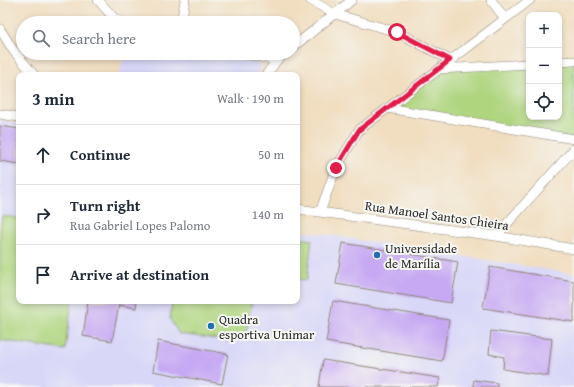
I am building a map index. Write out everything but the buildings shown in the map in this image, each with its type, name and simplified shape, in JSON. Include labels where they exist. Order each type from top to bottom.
[{"type":"street","points":[[98,0],[112,16]]},
{"type":"street","points":[[182,16],[184,0]]},
{"type":"street","points":[[310,0],[335,14],[397,32],[450,60]]},
{"type":"street","points":[[300,42],[352,0]]},
{"type":"street","points":[[491,0],[505,19]]},
{"type":"street","points":[[320,212],[336,168],[359,130],[530,0]]},
{"type":"street","points":[[0,30],[16,54]]},
{"type":"street","points":[[21,60],[31,72]]},
{"type":"street","points":[[268,72],[277,60]]},
{"type":"street","points":[[562,62],[574,61]]},
{"type":"street","points":[[439,69],[526,64]]},
{"type":"street","points":[[387,108],[574,139]]},
{"type":"street","points":[[0,114],[16,117]]},
{"type":"street","points":[[496,236],[574,149]]},
{"type":"street","name":"Rua Manoel Santos Chieira","points":[[300,209],[496,236],[574,249]]},
{"type":"shaded area","points":[[123,60],[247,60],[258,62],[261,67],[258,72],[120,72]]},
{"type":"shaded area","name":"Universidade de Marília","points":[[0,120],[16,123],[16,304],[300,304],[300,230],[574,274],[574,387],[0,387]]},
{"type":"green space","points":[[574,61],[574,139],[387,108],[439,69],[526,64],[526,120],[562,120],[562,62]]},
{"type":"green space","points":[[2,216],[16,218],[16,304],[72,304],[65,350],[0,340],[0,230]]},
{"type":"green space","points":[[300,238],[312,240],[307,280],[300,279]]},
{"type":"green space","name":"Quadra esportiva Unimar","points":[[172,304],[251,304],[246,333],[232,341],[179,334],[170,319]]},
{"type":"place","name":"Universidade de Marília","points":[[377,255]]},
{"type":"place","name":"Quadra esportiva Unimar","points":[[211,326]]},
{"type":"route","points":[[336,168],[359,130],[450,60],[397,32]]}]
